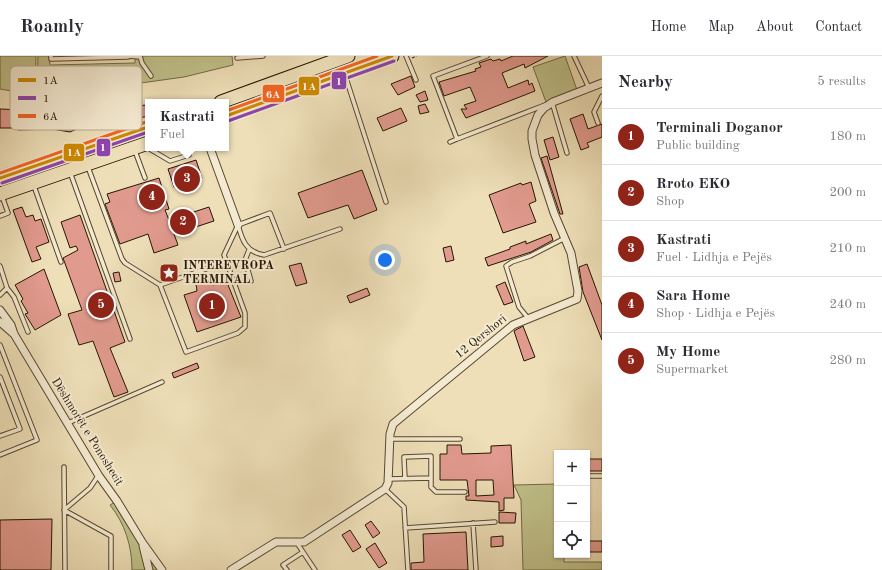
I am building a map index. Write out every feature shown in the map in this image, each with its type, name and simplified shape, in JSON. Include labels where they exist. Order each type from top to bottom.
[{"type":"highway","points":[[229,99],[348,56]]},
{"type":"highway","points":[[229,115],[392,56]]},
{"type":"highway","points":[[0,178],[139,130]]},
{"type":"highway","points":[[1,193],[87,164],[144,147]]},
{"type":"street","name":"12 Qershori","points":[[385,489],[388,479],[391,429],[401,417],[513,325],[578,299],[574,262],[554,213],[535,155],[532,139],[534,122],[544,108],[553,102],[602,83]]},
{"type":"street","points":[[211,151],[238,225]]},
{"type":"street","name":"Dëshmorët e Ponoshecit","points":[[0,310],[2,322],[14,334],[98,476],[117,501],[159,567]]},
{"type":"street","points":[[231,570],[276,542],[297,543],[307,541],[385,489]]},
{"type":"street","name":"Dëshmorët e Ponoshecit","points":[[142,542],[149,570]]},
{"type":"lane","points":[[51,56],[51,59],[140,57],[142,64],[152,76]]},
{"type":"lane","points":[[237,58],[263,56]]},
{"type":"lane","points":[[406,56],[416,80]]},
{"type":"lane","points":[[457,139],[433,76],[487,56]]},
{"type":"lane","points":[[574,56],[589,88]]},
{"type":"lane","points":[[344,73],[386,202]]},
{"type":"lane","points":[[598,123],[594,112],[602,96]]},
{"type":"lane","points":[[450,142],[553,102],[567,153]]},
{"type":"lane","points":[[144,147],[145,178]]},
{"type":"lane","points":[[151,151],[170,161],[189,155],[190,151]]},
{"type":"lane","points":[[87,164],[122,259],[125,263],[160,284],[186,352],[238,333],[245,327],[245,313],[224,255]]},
{"type":"lane","points":[[70,170],[130,339]]},
{"type":"lane","points":[[32,183],[61,262]]},
{"type":"lane","points":[[0,216],[8,213],[1,193]]},
{"type":"lane","points":[[220,264],[238,225],[270,213],[284,249]]},
{"type":"lane","points":[[238,225],[242,239],[249,250],[264,255],[340,229]]},
{"type":"lane","points":[[528,318],[519,307],[506,266],[512,262],[530,256],[565,238]]},
{"type":"lane","points":[[249,250],[245,260],[251,281]]},
{"type":"lane","points":[[160,284],[226,262]]},
{"type":"lane","points":[[0,266],[7,288],[14,297],[28,332]]},
{"type":"lane","points":[[0,295],[7,288]]},
{"type":"lane","points":[[0,345],[37,440],[0,455]]},
{"type":"lane","points":[[0,377],[20,429],[0,436]]},
{"type":"lane","points":[[68,423],[162,382]]},
{"type":"lane","points":[[390,439],[460,439]]},
{"type":"lane","points":[[405,479],[404,457],[431,456],[431,487],[436,492],[466,492]]},
{"type":"lane","points":[[64,467],[65,570]]},
{"type":"lane","points":[[64,510],[90,488],[98,476]]},
{"type":"lane","points":[[590,476],[602,476]]},
{"type":"lane","points":[[388,479],[431,478]]},
{"type":"lane","points":[[385,489],[404,507],[408,570]]},
{"type":"lane","points":[[64,510],[111,536],[111,570]]},
{"type":"lane","points":[[406,528],[495,522]]},
{"type":"lane","points":[[473,523],[476,570]]},
{"type":"lane","points":[[297,543],[315,570]]},
{"type":"lane","points":[[286,570],[283,565],[303,552]]},
{"type":"green space","points":[[0,56],[36,56],[36,66],[10,66],[10,91],[0,89]]},
{"type":"green space","points":[[38,56],[49,56],[50,65],[135,63],[135,56],[232,56],[233,65],[184,77],[142,83],[142,66],[38,66]]},
{"type":"green space","points":[[565,56],[577,90],[546,102],[533,67]]},
{"type":"green space","points":[[554,484],[554,558],[564,558],[564,562],[602,562],[602,570],[523,570],[521,500],[514,485]]},
{"type":"green space","points":[[117,501],[160,570],[132,570],[131,552],[127,536],[120,520],[110,505]]},
{"type":"building","points":[[513,56],[548,56],[525,68],[524,64],[502,73],[508,88],[528,80],[529,85],[532,83],[535,91],[466,118],[461,109],[467,109],[464,105],[476,101],[470,87],[444,96],[439,82],[476,71],[475,69],[481,67],[479,63],[491,59],[493,61],[500,59],[501,61]]},
{"type":"building","points":[[411,76],[415,87],[398,95],[391,84]]},
{"type":"building","points":[[425,91],[428,100],[420,102],[416,95]]},
{"type":"building","points":[[425,104],[429,112],[420,114],[418,106]]},
{"type":"building","points":[[142,105],[145,105],[145,117],[142,117]]},
{"type":"building","points":[[401,108],[407,121],[383,131],[377,118]]},
{"type":"building","points":[[0,109],[10,109],[10,128],[0,128]]},
{"type":"building","points":[[583,114],[588,129],[602,124],[602,137],[587,143],[589,147],[581,150],[570,119]]},
{"type":"building","points":[[58,130],[74,130],[70,132]]},
{"type":"building","points":[[553,137],[559,157],[550,160],[544,140]]},
{"type":"building","points":[[547,156],[563,214],[560,214],[541,158]]},
{"type":"building","points":[[196,160],[202,178],[174,187],[168,169]]},
{"type":"building","points":[[362,170],[377,210],[354,219],[348,205],[308,218],[298,193]]},
{"type":"building","points":[[159,178],[169,209],[165,210],[169,220],[209,207],[214,221],[174,234],[178,245],[154,253],[148,234],[120,244],[105,204],[110,202],[107,194]]},
{"type":"building","points":[[531,182],[536,201],[529,204],[536,222],[503,233],[489,195],[521,183],[522,185]]},
{"type":"building","points":[[22,207],[26,217],[33,215],[35,221],[41,219],[49,242],[36,247],[41,259],[32,262],[13,210]]},
{"type":"building","points":[[80,215],[125,342],[110,348],[128,392],[114,397],[93,341],[79,345],[68,314],[82,310],[63,258],[78,250],[76,246],[70,248],[61,222]]},
{"type":"building","points":[[551,234],[553,240],[531,252],[488,266],[485,258],[510,249],[510,247],[526,241],[526,244]]},
{"type":"building","points":[[451,246],[454,260],[446,262],[443,248]]},
{"type":"building","points":[[301,263],[307,283],[296,286],[289,266]]},
{"type":"building","points":[[587,264],[602,305],[602,340],[583,292],[579,267]]},
{"type":"building","points":[[44,269],[61,315],[35,330],[25,314],[28,313],[21,301],[23,299],[15,285]]},
{"type":"building","points":[[119,272],[121,281],[115,282],[113,273]]},
{"type":"building","points":[[211,279],[213,285],[226,280],[241,317],[197,332],[184,295],[197,291],[196,284]]},
{"type":"building","points":[[505,282],[513,302],[504,305],[496,286]]},
{"type":"building","points":[[367,288],[370,295],[350,303],[347,296]]},
{"type":"building","points":[[523,326],[535,357],[524,361],[514,331]]},
{"type":"building","points":[[197,363],[199,368],[174,378],[172,373]]},
{"type":"building","points":[[447,445],[461,445],[462,454],[491,453],[491,446],[511,445],[514,498],[504,498],[504,510],[499,511],[499,502],[466,500],[466,496],[469,496],[467,480],[440,480],[440,454],[447,454]],"holes":[[[476,480],[493,480],[494,495],[476,496]]]},
{"type":"building","points":[[590,459],[602,459],[602,471],[590,471]]},
{"type":"building","points":[[499,512],[516,513],[515,523],[499,523]]},
{"type":"building","points":[[52,519],[51,570],[0,570],[0,520]]},
{"type":"building","points":[[371,521],[380,533],[373,538],[365,525]]},
{"type":"building","points":[[350,530],[361,547],[353,552],[342,535]]},
{"type":"building","points":[[466,532],[468,570],[411,570],[411,563],[424,562],[423,534]]},
{"type":"building","points":[[503,536],[503,546],[491,547],[491,537]]},
{"type":"building","points":[[590,541],[602,541],[602,552],[590,552]]},
{"type":"building","points":[[375,543],[387,563],[379,568],[366,549]]},
{"type":"transit line","name":"6A","points":[[229,110],[377,56]]},
{"type":"transit line","name":"1A","points":[[229,115],[392,56]]},
{"type":"transit line","name":"1","points":[[229,121],[394,61]]},
{"type":"transit line","name":"6A","points":[[0,173],[123,130]]},
{"type":"transit line","name":"1A","points":[[0,178],[139,130]]},
{"type":"transit line","name":"1","points":[[2,183],[145,133]]},
{"type":"place","name":"Kastrati","points":[[187,179]]},
{"type":"place","name":"Sara Home","points":[[152,197]]},
{"type":"place","name":"Rroto EKO","points":[[183,222]]},
{"type":"place","name":"INTEREVROPA TERMINAL","points":[[169,273]]},
{"type":"place","name":"My Home","points":[[101,305]]},
{"type":"place","name":"Terminali Doganor","points":[[212,306]]}]
